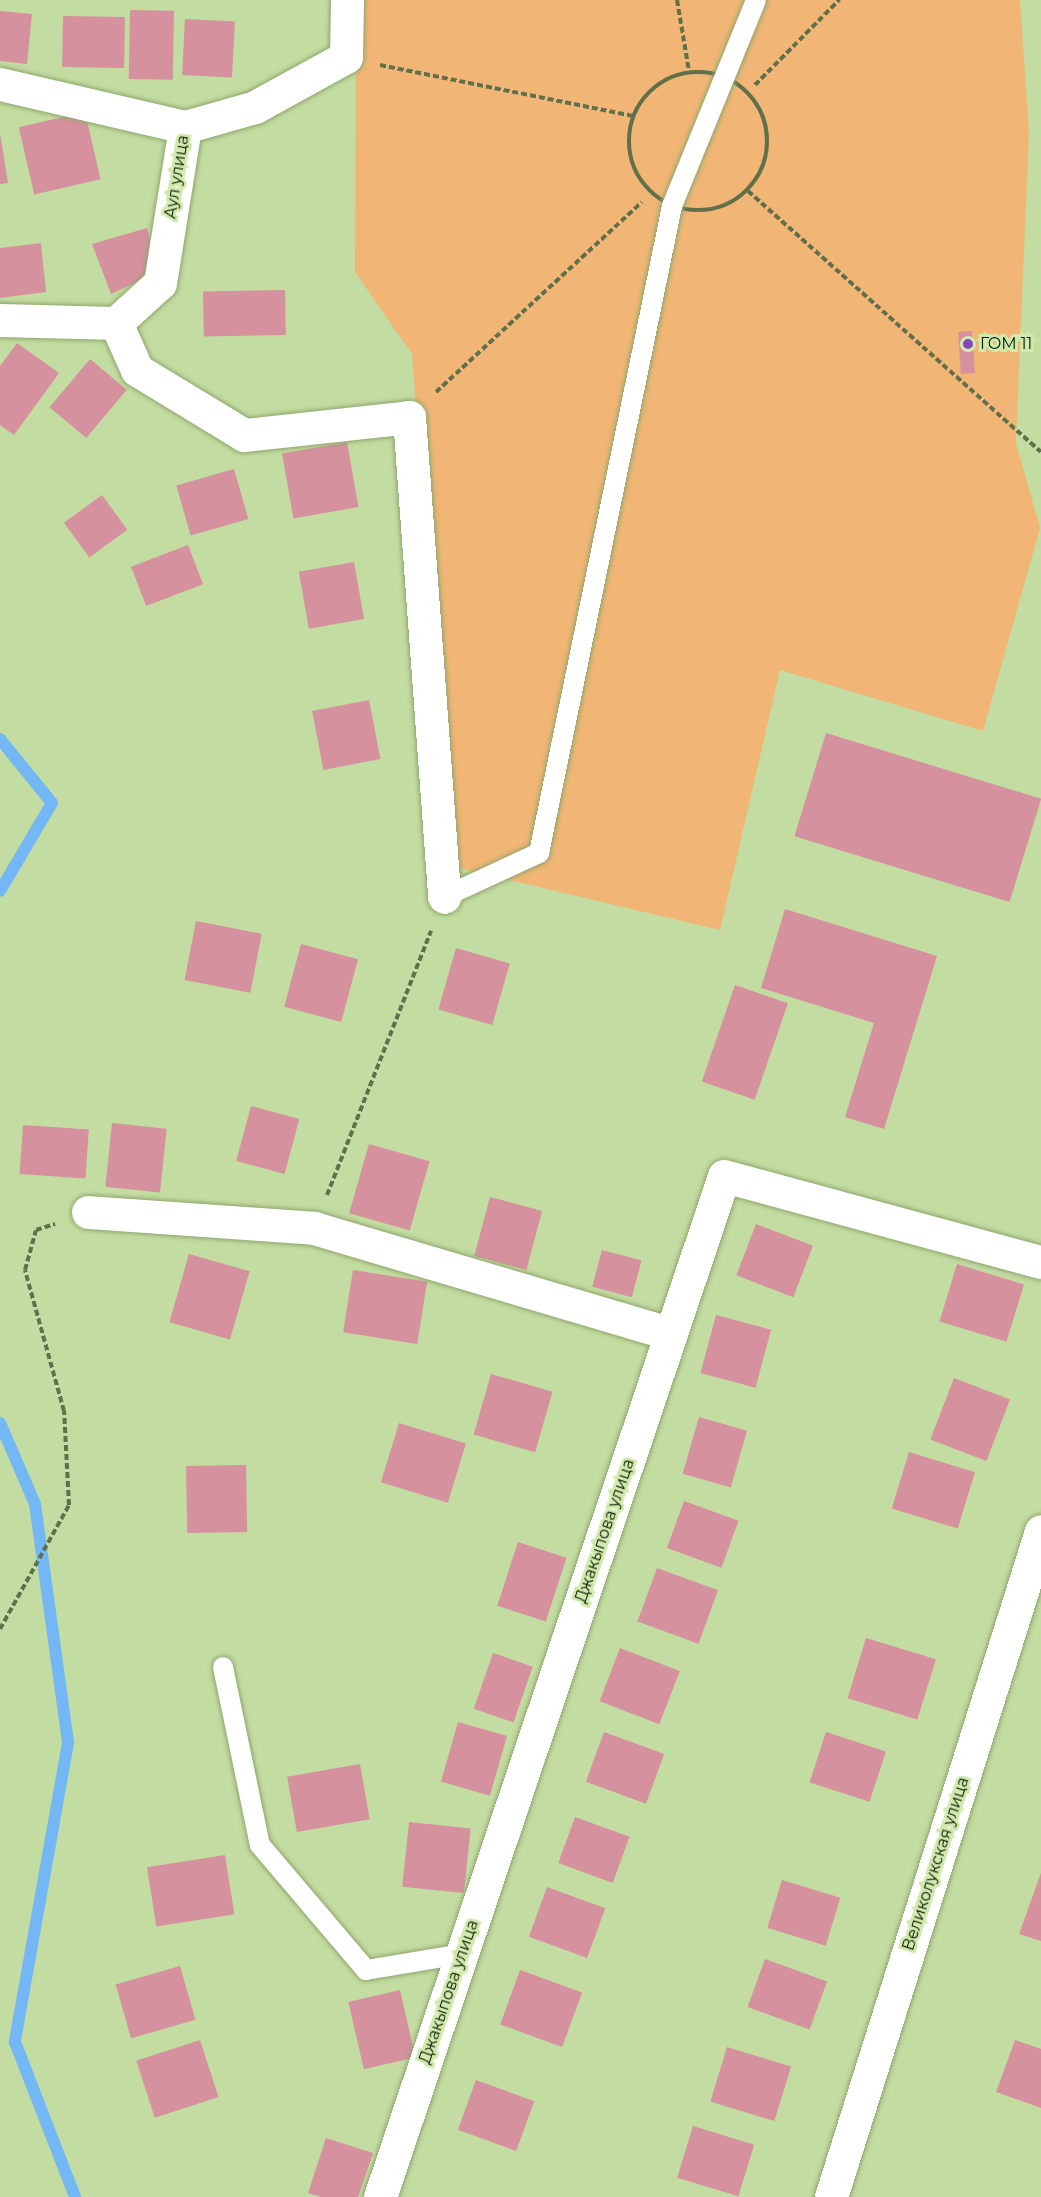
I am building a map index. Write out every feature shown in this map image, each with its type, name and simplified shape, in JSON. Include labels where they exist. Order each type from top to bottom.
[{"type":"street","points":[[346,57],[347,0]]},
{"type":"street","name":"Аул улица","points":[[116,323],[160,283],[185,127],[255,107],[346,57]]},
{"type":"street","points":[[0,84],[185,127]]},
{"type":"street","points":[[0,320],[116,323],[137,370],[244,435],[409,417],[444,897]]},
{"type":"street","name":"Джакыпова улица","points":[[380,2197],[724,1176],[1041,1262]]},
{"type":"street","points":[[88,1212],[314,1228],[671,1334]]},
{"type":"street","name":"Великолукская улица","points":[[831,2197],[1041,1531]]},
{"type":"lane","points":[[444,897],[539,853],[672,206],[756,0]]},
{"type":"lane","points":[[223,1667],[260,1845],[366,1970],[462,1954]]},
{"type":"path","points":[[677,0],[689,71]]},
{"type":"path","points":[[748,92],[839,0]]},
{"type":"path","points":[[346,57],[632,116]]},
{"type":"path","points":[[748,191],[1041,452]]},
{"type":"path","points":[[409,417],[651,193]]},
{"type":"path","points":[[314,1228],[444,897]]},
{"type":"path","points":[[0,1629],[69,1505],[64,1410],[25,1270],[36,1230],[88,1212]]},
{"type":"shaded area","points":[[356,0],[1020,0],[1029,132],[1016,443],[1040,528],[983,731],[780,670],[720,930],[450,866],[412,354],[355,272]]},
{"type":"building","points":[[130,10],[174,11],[173,80],[129,79]]},
{"type":"building","points":[[0,11],[32,14],[27,64],[0,61]]},
{"type":"building","points":[[63,16],[125,17],[124,68],[62,67]]},
{"type":"building","points":[[185,19],[235,22],[232,78],[182,75]]},
{"type":"building","points":[[85,112],[101,179],[34,195],[19,127]]},
{"type":"building","points":[[0,133],[8,183],[0,184]]},
{"type":"building","points":[[147,228],[158,272],[111,294],[92,244]]},
{"type":"building","points":[[41,243],[46,292],[0,298],[0,248]]},
{"type":"building","points":[[285,290],[286,335],[204,336],[203,291]]},
{"type":"building","points":[[972,331],[975,373],[961,374],[958,332]]},
{"type":"building","points":[[17,343],[59,373],[14,435],[0,425],[0,366]]},
{"type":"building","points":[[90,359],[127,390],[86,438],[50,407]]},
{"type":"building","points":[[347,442],[358,507],[293,518],[282,453]]},
{"type":"building","points":[[234,469],[248,519],[191,536],[176,486]]},
{"type":"building","points":[[102,495],[127,530],[89,557],[64,523]]},
{"type":"building","points":[[188,545],[203,584],[146,606],[131,567]]},
{"type":"building","points":[[354,562],[364,619],[309,629],[299,572]]},
{"type":"building","points":[[369,700],[380,759],[324,770],[312,711]]},
{"type":"building","points":[[826,733],[1041,799],[1010,902],[794,836]]},
{"type":"building","points":[[785,909],[937,956],[884,1129],[845,1117],[874,1023],[761,988]]},
{"type":"building","points":[[196,921],[262,934],[250,993],[185,980]]},
{"type":"building","points":[[301,944],[358,959],[341,1022],[284,1007]]},
{"type":"building","points":[[456,948],[510,963],[492,1025],[438,1010]]},
{"type":"building","points":[[735,985],[788,1003],[755,1100],[702,1081]]},
{"type":"building","points":[[251,1106],[299,1119],[285,1174],[236,1161]]},
{"type":"building","points":[[112,1123],[167,1129],[160,1192],[105,1187]]},
{"type":"building","points":[[23,1125],[89,1130],[85,1178],[20,1174]]},
{"type":"building","points":[[369,1144],[430,1161],[410,1231],[349,1213]]},
{"type":"building","points":[[490,1197],[542,1211],[526,1270],[474,1256]]},
{"type":"building","points":[[756,1224],[813,1246],[793,1297],[736,1275]]},
{"type":"building","points":[[602,1250],[642,1261],[632,1297],[592,1287]]},
{"type":"building","points":[[189,1254],[250,1271],[230,1340],[169,1322]]},
{"type":"building","points":[[957,1264],[1024,1284],[1006,1342],[939,1321]]},
{"type":"building","points":[[353,1270],[427,1282],[417,1344],[343,1332]]},
{"type":"building","points":[[716,1315],[771,1330],[756,1388],[700,1373]]},
{"type":"building","points":[[491,1374],[553,1392],[535,1452],[474,1435]]},
{"type":"building","points":[[954,1378],[1010,1400],[986,1461],[930,1440]]},
{"type":"building","points":[[699,1417],[747,1431],[731,1487],[683,1474]]},
{"type":"building","points":[[399,1423],[466,1443],[448,1503],[381,1482]]},
{"type":"building","points":[[909,1452],[975,1472],[958,1529],[892,1508]]},
{"type":"building","points":[[246,1465],[247,1532],[187,1533],[186,1466]]},
{"type":"building","points":[[684,1501],[739,1521],[721,1568],[667,1548]]},
{"type":"building","points":[[518,1542],[567,1558],[546,1621],[497,1606]]},
{"type":"building","points":[[657,1568],[718,1590],[699,1644],[638,1622]]},
{"type":"building","points":[[866,1638],[936,1659],[917,1720],[848,1698]]},
{"type":"building","points":[[620,1648],[680,1671],[659,1724],[600,1701]]},
{"type":"building","points":[[493,1653],[533,1667],[514,1722],[474,1709]]},
{"type":"building","points":[[458,1722],[507,1736],[490,1796],[441,1782]]},
{"type":"building","points":[[604,1732],[664,1754],[646,1804],[586,1782]]},
{"type":"building","points":[[826,1732],[886,1751],[870,1802],[810,1782]]},
{"type":"building","points":[[360,1764],[370,1819],[297,1832],[287,1777]]},
{"type":"building","points":[[575,1817],[630,1837],[613,1883],[558,1863]]},
{"type":"building","points":[[409,1822],[471,1828],[464,1893],[402,1887]]},
{"type":"building","points":[[225,1855],[234,1914],[156,1927],[147,1867]]},
{"type":"building","points":[[1041,1873],[1041,1941],[1019,1934]]},
{"type":"building","points":[[782,1880],[840,1898],[826,1946],[767,1928]]},
{"type":"building","points":[[547,1887],[605,1908],[587,1958],[529,1937]]},
{"type":"building","points":[[765,1959],[827,1982],[810,2029],[748,2007]]},
{"type":"building","points":[[180,1966],[195,2020],[131,2038],[116,1984]]},
{"type":"building","points":[[520,1970],[582,1993],[562,2047],[500,2025]]},
{"type":"building","points":[[400,1990],[416,2057],[364,2069],[348,2002]]},
{"type":"building","points":[[200,2040],[219,2097],[155,2118],[136,2061]]},
{"type":"building","points":[[1015,2040],[1041,2049],[1041,2108],[996,2092]]},
{"type":"building","points":[[727,2047],[791,2067],[774,2121],[710,2102]]},
{"type":"building","points":[[476,2080],[534,2101],[516,2151],[458,2130]]},
{"type":"building","points":[[693,2126],[754,2145],[738,2196],[677,2178]]},
{"type":"building","points":[[326,2138],[373,2153],[358,2197],[321,2197],[308,2193]]},
{"type":"waterway","points":[[0,739],[52,803],[0,891]]},
{"type":"waterway","points":[[0,1423],[35,1504],[68,1743],[15,2042],[75,2197]]},
{"type":"place","name":"ГОМ 11","points":[[968,344]]}]
